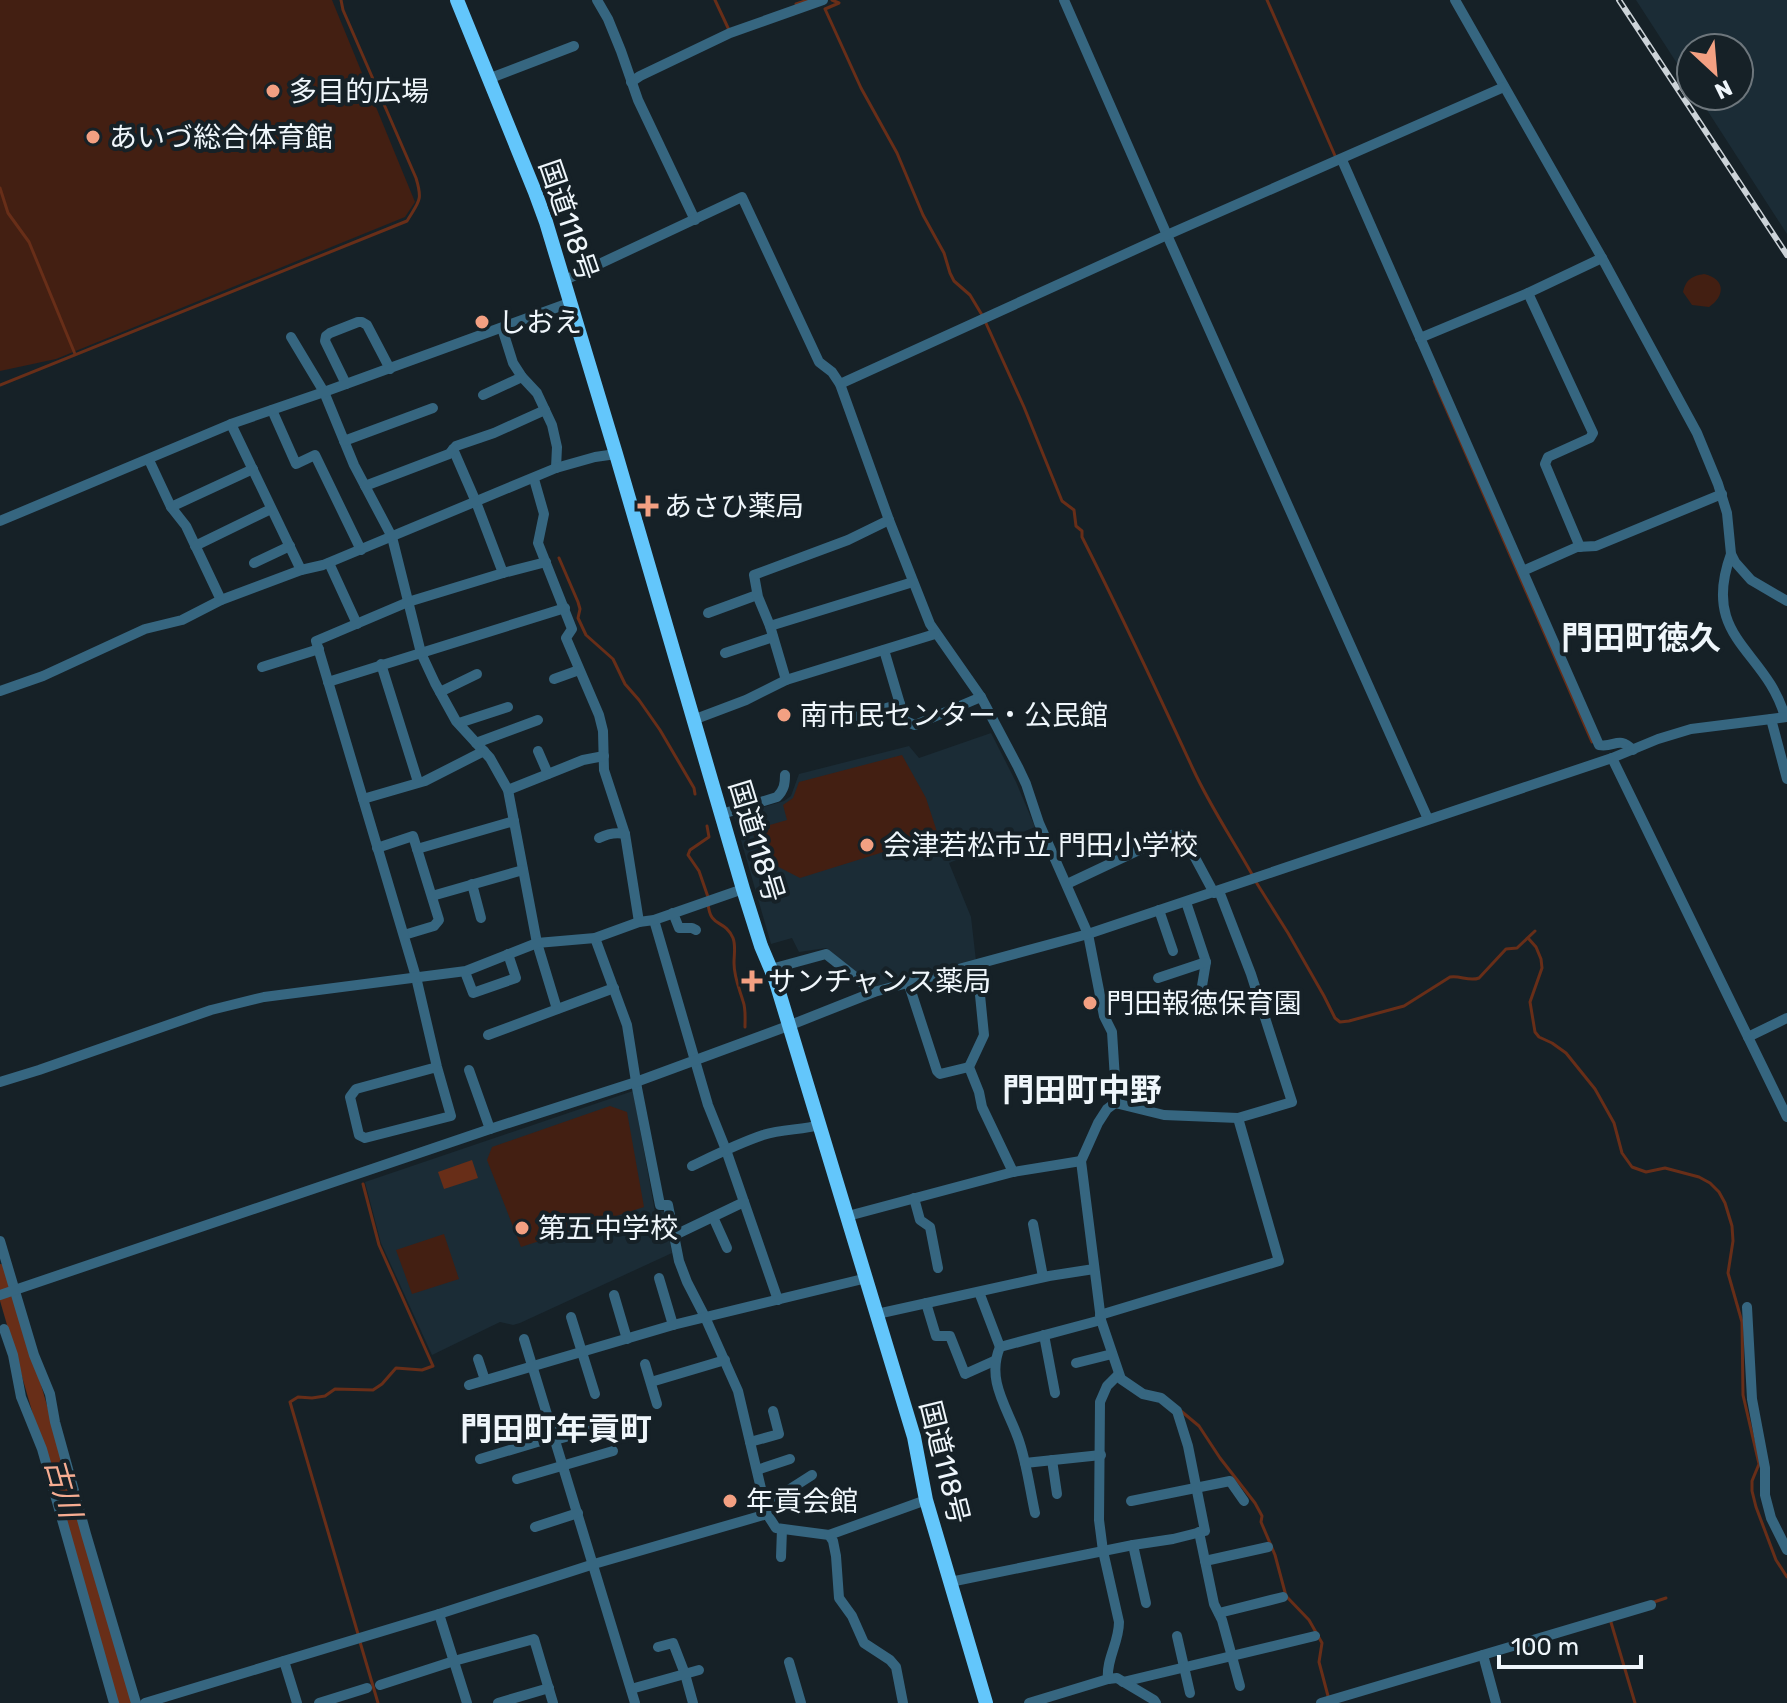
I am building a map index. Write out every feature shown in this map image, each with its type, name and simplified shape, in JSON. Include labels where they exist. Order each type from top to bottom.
[{"type":"highway","name":"国道118号","points":[[457,0],[535,192],[563,281],[743,889],[867,1278],[916,1444],[926,1500],[986,1703]]},
{"type":"street","points":[[597,0],[608,19],[638,100],[695,220]]},
{"type":"street","points":[[631,82],[730,33],[823,0]]},
{"type":"street","points":[[1064,0],[1428,819]]},
{"type":"street","points":[[0,1295],[636,1082],[874,992],[1088,934],[1612,758],[1672,734],[1786,717],[1774,691],[1728,625],[1723,608],[1723,590],[1731,554],[1731,537],[1722,494],[1697,433],[1602,258],[1455,0]]},
{"type":"street","points":[[488,79],[574,46]]},
{"type":"street","points":[[840,384],[1167,235],[1504,87]]},
{"type":"street","points":[[1342,160],[1599,745],[1621,741],[1633,750]]},
{"type":"street","points":[[563,281],[742,197],[819,362],[832,372],[840,384],[889,520],[935,634],[981,697],[1018,767],[1088,934],[1104,1016],[1112,1032],[1116,1095],[1115,1103],[1098,1123],[1081,1161],[1100,1317],[1118,1375],[1128,1385],[1143,1394],[1161,1398],[1177,1411],[1188,1446],[1205,1531],[950,1582]]},
{"type":"street","points":[[1420,338],[1602,258]]},
{"type":"street","points":[[1528,293],[1593,433],[1590,438],[1548,457],[1545,464],[1580,547]]},
{"type":"street","points":[[0,521],[231,424],[569,303]]},
{"type":"street","points":[[346,384],[325,341],[330,333],[358,322],[367,325],[390,369]]},
{"type":"street","points":[[502,328],[513,363],[537,393],[552,425],[557,447],[556,468]]},
{"type":"street","points":[[291,337],[324,392],[365,486],[392,537],[421,653],[459,723],[499,771],[508,790],[537,943],[557,1009]]},
{"type":"street","points":[[483,395],[522,377]]},
{"type":"street","points":[[344,441],[433,408]]},
{"type":"street","points":[[272,410],[296,464],[315,455],[361,550]]},
{"type":"street","points":[[365,486],[449,454],[456,446],[545,410]]},
{"type":"street","points":[[231,424],[301,570]]},
{"type":"street","points":[[453,449],[503,573]]},
{"type":"street","points":[[0,691],[43,676],[145,629],[182,620],[221,600],[301,570],[329,563],[556,468],[616,454]]},
{"type":"street","points":[[149,460],[171,507],[186,526],[221,600]]},
{"type":"street","points":[[171,507],[253,469]]},
{"type":"street","points":[[534,479],[544,514],[538,543],[572,629],[566,638],[603,731],[604,770],[625,834],[639,922]]},
{"type":"street","points":[[1523,571],[1577,547],[1596,546],[1722,494]]},
{"type":"street","points":[[195,546],[271,509]]},
{"type":"street","points":[[786,680],[757,595],[754,575],[848,540],[889,520]]},
{"type":"street","points":[[254,563],[290,546]]},
{"type":"street","points":[[1731,554],[1751,580],[1787,601]]},
{"type":"street","points":[[437,1067],[356,1089],[350,1097],[359,1135],[365,1138],[451,1116],[416,977],[316,641],[408,602],[546,562]]},
{"type":"street","points":[[329,563],[357,624]]},
{"type":"street","points":[[725,653],[772,632],[913,582]]},
{"type":"street","points":[[708,613],[757,595]]},
{"type":"street","points":[[328,682],[565,608]]},
{"type":"street","points":[[693,720],[746,700],[786,680],[935,634]]},
{"type":"street","points":[[262,667],[319,649]]},
{"type":"street","points":[[884,650],[905,721],[915,725],[981,697]]},
{"type":"street","points":[[381,664],[418,782]]},
{"type":"street","points":[[554,679],[579,670]]},
{"type":"street","points":[[440,692],[477,674]]},
{"type":"street","points":[[845,720],[900,704]]},
{"type":"street","points":[[459,723],[508,707]]},
{"type":"street","points":[[1771,719],[1787,779]]},
{"type":"street","points":[[363,799],[425,781],[480,747],[538,720]]},
{"type":"street","points":[[538,751],[548,774]]},
{"type":"street","points":[[508,790],[583,760],[604,756]]},
{"type":"street","points":[[1612,758],[1787,1117]]},
{"type":"street","points":[[722,814],[777,797],[785,785],[785,775]]},
{"type":"street","points":[[417,849],[514,821]]},
{"type":"street","points":[[599,838],[618,832],[625,834]]},
{"type":"street","points":[[1067,884],[1171,835],[1179,834],[1185,839],[1216,892],[1251,974],[1292,1102],[1238,1118],[1164,1115],[1115,1103]]},
{"type":"street","points":[[377,848],[413,836],[432,896],[438,923],[404,935]]},
{"type":"street","points":[[432,896],[523,870]]},
{"type":"street","points":[[472,884],[481,918]]},
{"type":"street","points":[[0,1082],[198,1014],[251,1000],[465,972],[537,943],[595,938],[743,889]]},
{"type":"street","points":[[1186,902],[1206,962],[1199,1004]]},
{"type":"street","points":[[1159,910],[1173,951]]},
{"type":"street","points":[[673,913],[679,928],[696,930]]},
{"type":"street","points":[[654,920],[708,1105],[778,1300]]},
{"type":"street","points":[[595,938],[627,1025],[660,1205],[668,1205],[679,1261],[738,1391],[766,1511],[776,1528],[829,1535],[926,1500]]},
{"type":"street","points":[[465,972],[473,993],[516,978],[508,954]]},
{"type":"street","points":[[771,969],[826,954],[874,992]]},
{"type":"street","points":[[1158,978],[1206,962]]},
{"type":"street","points":[[977,965],[984,1035],[969,1067],[982,1107],[1013,1172]]},
{"type":"street","points":[[908,982],[937,1071],[940,1074],[969,1067]]},
{"type":"street","points":[[488,1035],[614,988]]},
{"type":"street","points":[[1748,1037],[1787,1018]]},
{"type":"street","points":[[469,1070],[490,1129]]},
{"type":"street","points":[[1000,1347],[1279,1261],[1238,1118]]},
{"type":"street","points":[[692,1166],[762,1135],[820,1125]]},
{"type":"street","points":[[848,1216],[1013,1172],[1081,1161]]},
{"type":"street","points":[[914,1198],[920,1220],[930,1227],[938,1268]]},
{"type":"street","points":[[675,1235],[744,1202]]},
{"type":"street","points":[[713,1217],[727,1248]]},
{"type":"street","points":[[1033,1224],[1043,1277]]},
{"type":"street","points":[[0,1241],[34,1355],[50,1394],[86,1534],[136,1703]]},
{"type":"street","points":[[877,1314],[1043,1277],[1094,1269]]},
{"type":"street","points":[[659,1278],[673,1325]]},
{"type":"street","points":[[469,1385],[673,1325],[867,1278]]},
{"type":"street","points":[[979,1292],[1000,1347],[994,1361],[1001,1400],[1019,1439],[1035,1513]]},
{"type":"street","points":[[614,1295],[627,1339]]},
{"type":"street","points":[[926,1303],[936,1336],[950,1336],[965,1374],[994,1361]]},
{"type":"street","points":[[1747,1307],[1752,1401],[1765,1468],[1765,1495],[1771,1518],[1787,1550]]},
{"type":"street","points":[[571,1317],[595,1394]]},
{"type":"street","points":[[4,1329],[13,1355],[21,1397],[42,1449],[114,1703]]},
{"type":"street","points":[[1044,1335],[1055,1393]]},
{"type":"street","points":[[524,1339],[635,1703]]},
{"type":"street","points":[[1076,1363],[1112,1354]]},
{"type":"street","points":[[478,1359],[485,1380]]},
{"type":"street","points":[[651,1382],[725,1360]]},
{"type":"street","points":[[645,1364],[657,1404]]},
{"type":"street","points":[[1108,1679],[1108,1667],[1119,1635],[1119,1622],[1099,1520],[1100,1402],[1107,1386],[1118,1375]]},
{"type":"street","points":[[750,1442],[779,1434],[773,1411]]},
{"type":"street","points":[[480,1459],[608,1425]]},
{"type":"street","points":[[517,1479],[613,1451]]},
{"type":"street","points":[[1025,1463],[1101,1455]]},
{"type":"street","points":[[757,1470],[790,1459]]},
{"type":"street","points":[[1052,1460],[1057,1494]]},
{"type":"street","points":[[145,1703],[766,1511],[787,1491],[812,1475]]},
{"type":"street","points":[[1131,1501],[1230,1481],[1244,1501]]},
{"type":"street","points":[[535,1527],[578,1513]]},
{"type":"street","points":[[781,1557],[782,1529]]},
{"type":"street","points":[[1199,1532],[1214,1604],[1240,1686]]},
{"type":"street","points":[[829,1535],[836,1556],[839,1598],[852,1616],[864,1643],[896,1667],[903,1703]]},
{"type":"street","points":[[1133,1545],[1146,1603]]},
{"type":"street","points":[[1205,1561],[1268,1547]]},
{"type":"street","points":[[1219,1613],[1283,1597]]},
{"type":"street","points":[[1325,1702],[1651,1605]]},
{"type":"street","points":[[439,1614],[467,1703]]},
{"type":"street","points":[[1177,1636],[1190,1693]]},
{"type":"street","points":[[1123,1682],[1315,1636]]},
{"type":"street","points":[[380,1685],[534,1639],[553,1703]]},
{"type":"street","points":[[658,1647],[673,1643],[693,1703]]},
{"type":"street","points":[[1483,1655],[1496,1703]]},
{"type":"street","points":[[284,1661],[297,1703]]},
{"type":"street","points":[[789,1662],[801,1703]]},
{"type":"street","points":[[631,1689],[699,1670]]},
{"type":"street","points":[[1029,1703],[1117,1678],[1156,1703]]},
{"type":"street","points":[[319,1703],[367,1688]]},
{"type":"street","points":[[498,1703],[549,1688]]},
{"type":"shaded area","points":[[0,0],[332,0],[415,202],[405,217],[56,359],[0,371]]},
{"type":"shaded area","points":[[1636,0],[1787,0],[1787,234],[1708,112],[1755,112],[1755,32],[1675,32],[1675,60]]},
{"type":"shaded area","points":[[1704,274],[1716,280],[1721,288],[1718,298],[1709,307],[1692,305],[1683,292],[1690,279]]},
{"type":"shaded area","name":"会津若松市立 門田小学校","points":[[991,733],[1035,827],[949,863],[971,917],[976,961],[873,988],[826,948],[799,952],[792,938],[771,944],[734,816],[784,801],[791,796],[799,774],[909,746],[919,758]]},
{"type":"shaded area","points":[[902,755],[926,798],[938,835],[800,878],[761,858],[752,830],[787,820],[783,805],[793,798],[799,782]]},
{"type":"shaded area","name":"第五中学校","points":[[633,1091],[655,1212],[664,1211],[672,1253],[520,1323],[500,1322],[432,1355],[381,1243],[365,1182]]},
{"type":"shaded area","points":[[610,1106],[627,1112],[644,1207],[521,1247],[487,1160],[492,1147]]},
{"type":"shaded area","points":[[472,1160],[478,1178],[444,1189],[438,1172]]},
{"type":"shaded area","points":[[444,1234],[459,1279],[412,1294],[396,1250]]},
{"type":"waterway","points":[[0,385],[407,221],[419,201],[416,178],[341,0]]},
{"type":"waterway","points":[[715,0],[729,30]]},
{"type":"waterway","points":[[796,4],[808,0]]},
{"type":"waterway","points":[[832,0],[839,3],[825,9],[861,88],[897,153],[954,281],[970,295],[982,315]]},
{"type":"waterway","points":[[1267,0],[1336,158]]},
{"type":"waterway","points":[[0,188],[8,213],[29,242],[75,354]]},
{"type":"waterway","points":[[985,321],[1062,501],[1074,510],[1076,526],[1082,531],[1082,537],[1200,783],[1253,876]]},
{"type":"waterway","points":[[1434,381],[1592,742]]},
{"type":"waterway","points":[[559,558],[578,602],[578,618],[586,635],[613,659],[625,684],[660,730],[695,794]]},
{"type":"waterway","points":[[707,826],[709,837],[690,850],[688,855],[699,871],[708,897]]},
{"type":"waterway","points":[[1256,882],[1340,1022],[1404,1006],[1450,977],[1479,978],[1506,949],[1517,948],[1535,931]]},
{"type":"waterway","points":[[708,903],[711,917],[726,928],[734,941],[735,973],[745,1007],[745,1027]]},
{"type":"waterway","points":[[1528,938],[1536,947],[1542,968],[1530,1002],[1535,1032],[1566,1053],[1595,1089],[1614,1123],[1622,1153],[1632,1167],[1646,1172],[1665,1168],[1699,1177],[1710,1183],[1725,1203],[1733,1241],[1728,1273],[1742,1322],[1743,1395],[1759,1464],[1752,1481],[1752,1491],[1776,1560],[1787,1577]]},
{"type":"waterway","points":[[358,1634],[290,1402],[298,1397],[325,1396],[335,1389],[373,1390],[396,1368],[422,1370],[433,1366],[379,1245],[363,1184]]},
{"type":"waterway","name":"古川","points":[[0,1272],[125,1703]]},
{"type":"waterway","points":[[1181,1411],[1199,1426],[1262,1516],[1261,1522],[1275,1555],[1286,1596],[1309,1620],[1322,1643],[1319,1662],[1328,1696]]},
{"type":"waterway","points":[[1651,1603],[1666,1598]]},
{"type":"waterway","points":[[1610,1619],[1635,1703]]},
{"type":"waterway","points":[[360,1642],[378,1703]]},
{"type":"railway","points":[[1619,0],[1787,255]]},
{"type":"place","name":"多目的広場","points":[[273,91]]},
{"type":"place","name":"あいづ総合体育館","points":[[93,137]]},
{"type":"place","name":"しおえ","points":[[482,322]]},
{"type":"place","name":"あさひ薬局","points":[[648,506]]},
{"type":"place","name":"南市民センター・公民館","points":[[784,715]]},
{"type":"place","name":"会津若松市立 門田小学校","points":[[867,845]]},
{"type":"place","name":"サンチャンス薬局","points":[[752,981]]},
{"type":"place","name":"門田報徳保育園","points":[[1090,1003]]},
{"type":"place","name":"第五中学校","points":[[522,1228]]},
{"type":"place","name":"年貢会館","points":[[730,1501]]},
{"type":"district","name":"門田町徳久","points":[[1641,638]]},
{"type":"district","name":"門田町中野","points":[[1082,1090]]},
{"type":"district","name":"門田町年貢町","points":[[556,1429]]}]
